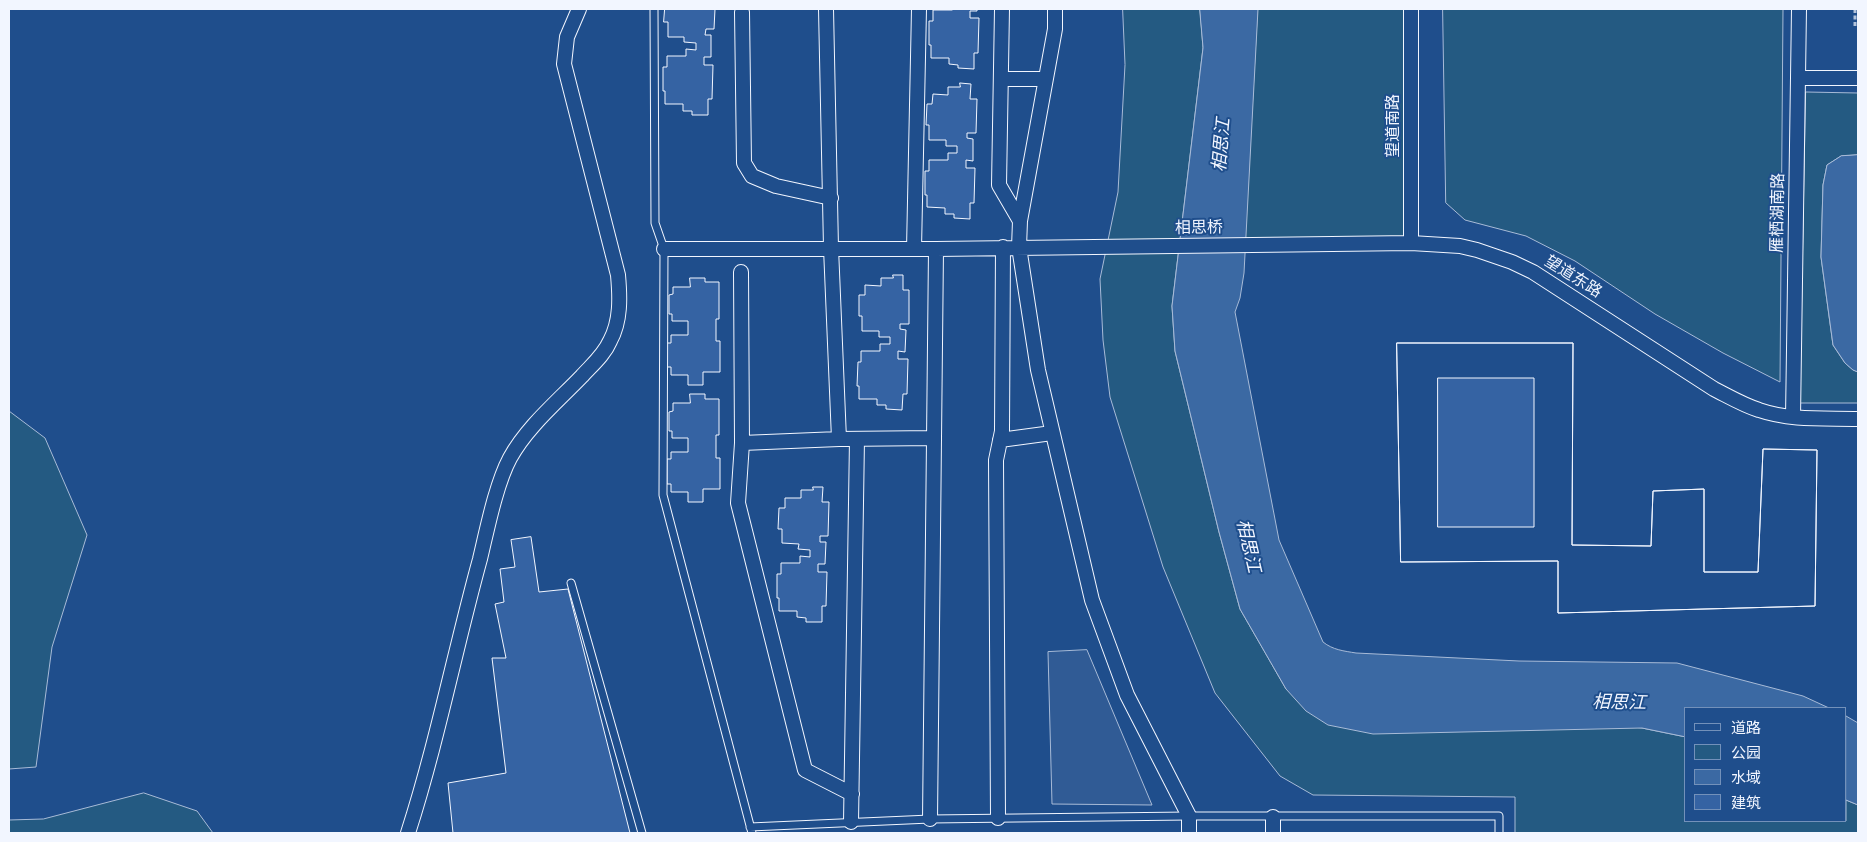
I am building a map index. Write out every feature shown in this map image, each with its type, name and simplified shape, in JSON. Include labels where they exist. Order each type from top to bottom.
[{"type":"street","points":[[408,833],[424,785],[459,636],[509,458],[528,432],[599,358],[611,341],[618,316],[620,300],[618,274],[564,64],[567,36],[578,9]]},
{"type":"street","points":[[826,9],[839,439]]},
{"type":"street","points":[[914,249],[919,9]]},
{"type":"street","points":[[1002,9],[999,185],[1020,221]]},
{"type":"street","points":[[1055,9],[1056,29],[1020,221],[1019,247],[1030,329],[1052,433],[1092,600],[1127,695],[1189,816],[1189,833]]},
{"type":"street","name":"望道南路","points":[[1411,9],[1411,243]]},
{"type":"street","name":"雁栖湖南路","points":[[1793,417],[1799,9]]},
{"type":"street","points":[[742,12],[744,163],[752,176],[776,186],[831,198]]},
{"type":"street","points":[[1798,78],[1858,78]]},
{"type":"street","points":[[1000,79],[1046,79]]},
{"type":"street","name":"望道东路","points":[[1245,245],[1411,243],[1460,246],[1489,253],[1533,272],[1737,401],[1760,410],[1793,417],[1858,419]]},
{"type":"street","name":"相思桥","points":[[664,249],[936,249],[1245,245]]},
{"type":"street","points":[[998,818],[996,460],[1002,431],[1003,247]]},
{"type":"street","points":[[930,819],[936,249]]},
{"type":"street","points":[[741,272],[742,442],[738,502],[805,770],[852,794]]},
{"type":"street","points":[[1000,440],[1052,433]]},
{"type":"street","points":[[742,442],[934,438]]},
{"type":"street","points":[[851,822],[857,439]]},
{"type":"street","points":[[1273,817],[1273,833]]},
{"type":"lane","points":[[654,9],[655,223],[664,249],[663,495],[751,830],[851,822],[930,819],[1189,816],[1499,816],[1499,833]]},
{"type":"lane","points":[[571,583],[642,833]]},
{"type":"path","points":[[1855,9],[1855,26],[1858,26]]},
{"type":"green space","points":[[1123,9],[1200,9],[1203,48],[1172,306],[1175,351],[1219,532],[1240,609],[1286,689],[1642,728],[1684,737],[1684,822],[1847,822],[1847,800],[1858,805],[1858,833],[1515,833],[1515,797],[1313,795],[1280,776],[1215,693],[1163,567],[1110,397],[1103,340],[1100,279],[1118,192],[1125,65]]},
{"type":"green space","points":[[1258,9],[1411,9],[1411,243],[1245,245]]},
{"type":"green space","points":[[1443,9],[1783,9],[1780,382],[1723,353],[1655,314],[1575,261],[1526,236],[1465,220],[1446,203]]},
{"type":"green space","points":[[1806,92],[1858,93],[1858,155],[1841,156],[1827,165],[1823,185],[1821,257],[1833,345],[1845,363],[1858,372],[1858,403],[1800,403]]},
{"type":"green space","points":[[9,411],[45,438],[87,535],[52,647],[36,767],[9,769]]},
{"type":"green space","points":[[144,793],[197,811],[213,833],[9,833],[9,820],[43,819]]},
{"type":"shaded area","points":[[1087,650],[1152,805],[1052,804],[1048,652]]},
{"type":"water","name":"相思江","points":[[1200,9],[1258,9],[1244,273],[1240,298],[1235,312],[1279,540],[1323,642],[1343,651],[1356,653],[1519,661],[1677,663],[1803,696],[1827,707],[1684,707],[1684,737],[1642,728],[1373,734],[1328,725],[1306,711],[1286,689],[1240,609],[1219,532],[1175,351],[1172,306],[1203,48]]},
{"type":"water","points":[[1858,155],[1858,372],[1845,363],[1833,345],[1821,257],[1823,185],[1827,165],[1841,156]]},
{"type":"water","points":[[1847,717],[1858,723],[1858,805],[1847,800]]},
{"type":"building","points":[[665,9],[715,9],[714,29],[706,29],[705,35],[711,35],[711,57],[704,57],[704,65],[713,65],[712,99],[708,99],[708,115],[692,115],[692,111],[683,111],[683,104],[665,104],[663,67],[667,67],[667,56],[686,56],[686,49],[696,50],[696,43],[684,42],[684,37],[668,37],[668,22],[664,22]]},
{"type":"building","points":[[977,9],[977,11],[970,11],[970,18],[979,18],[978,53],[974,53],[974,69],[958,68],[958,65],[949,64],[949,58],[931,58],[929,21],[933,21],[933,10]]},
{"type":"building","points":[[960,83],[971,84],[970,99],[977,99],[976,133],[967,133],[967,138],[973,139],[973,161],[966,160],[966,168],[975,168],[974,203],[970,203],[970,219],[954,218],[954,214],[945,214],[945,208],[927,207],[927,195],[925,195],[925,171],[929,171],[929,160],[948,160],[948,153],[957,153],[957,146],[946,146],[946,140],[929,140],[929,125],[926,125],[927,104],[932,104],[933,94],[948,95],[948,87],[960,87]]},
{"type":"building","points":[[893,275],[903,275],[903,290],[909,290],[909,324],[900,324],[900,329],[906,330],[905,352],[898,351],[898,359],[908,359],[907,394],[903,394],[902,410],[886,409],[886,405],[877,405],[877,399],[859,399],[859,386],[857,386],[858,362],[861,362],[861,351],[880,351],[880,344],[890,344],[890,337],[879,337],[879,331],[862,331],[862,316],[859,316],[859,295],[865,295],[865,285],[881,286],[881,278],[893,278]]},
{"type":"building","points":[[690,278],[705,278],[705,282],[719,282],[719,319],[716,319],[716,341],[720,341],[720,372],[703,372],[703,385],[688,385],[688,375],[671,375],[671,367],[667,367],[666,343],[671,343],[671,335],[688,335],[688,321],[672,321],[672,314],[669,314],[669,295],[673,294],[673,287],[690,287]]},
{"type":"building","points":[[1397,343],[1573,343],[1572,545],[1651,546],[1653,491],[1704,489],[1704,572],[1758,572],[1763,449],[1817,450],[1815,606],[1558,613],[1558,561],[1401,562]],"holes":[[[1438,378],[1534,378],[1534,527],[1438,527]]]},
{"type":"building","points":[[1397,343],[1573,343],[1572,545],[1651,546],[1653,491],[1704,489],[1704,572],[1758,572],[1763,449],[1817,450],[1815,606],[1558,613],[1558,561],[1401,562]]},
{"type":"building","points":[[690,394],[705,394],[705,399],[719,399],[719,435],[716,435],[716,458],[720,458],[720,489],[703,489],[703,502],[688,502],[688,492],[671,492],[671,484],[667,484],[667,459],[671,459],[671,452],[688,452],[688,438],[672,438],[672,431],[669,431],[669,412],[673,411],[673,403],[690,403]]},
{"type":"building","points":[[813,487],[823,487],[822,502],[829,502],[828,536],[820,536],[820,542],[826,542],[825,564],[818,564],[818,572],[827,572],[826,606],[822,606],[822,622],[806,622],[806,618],[797,617],[797,611],[779,611],[779,598],[777,598],[777,574],[781,574],[781,563],[800,563],[800,556],[810,557],[810,550],[798,549],[799,544],[782,543],[782,529],[778,529],[779,508],[785,508],[785,498],[801,498],[801,490],[813,490]]},
{"type":"building","points":[[531,537],[539,592],[568,589],[630,833],[453,833],[448,783],[506,773],[492,658],[506,658],[495,604],[504,602],[500,569],[515,567],[511,540]]}]
